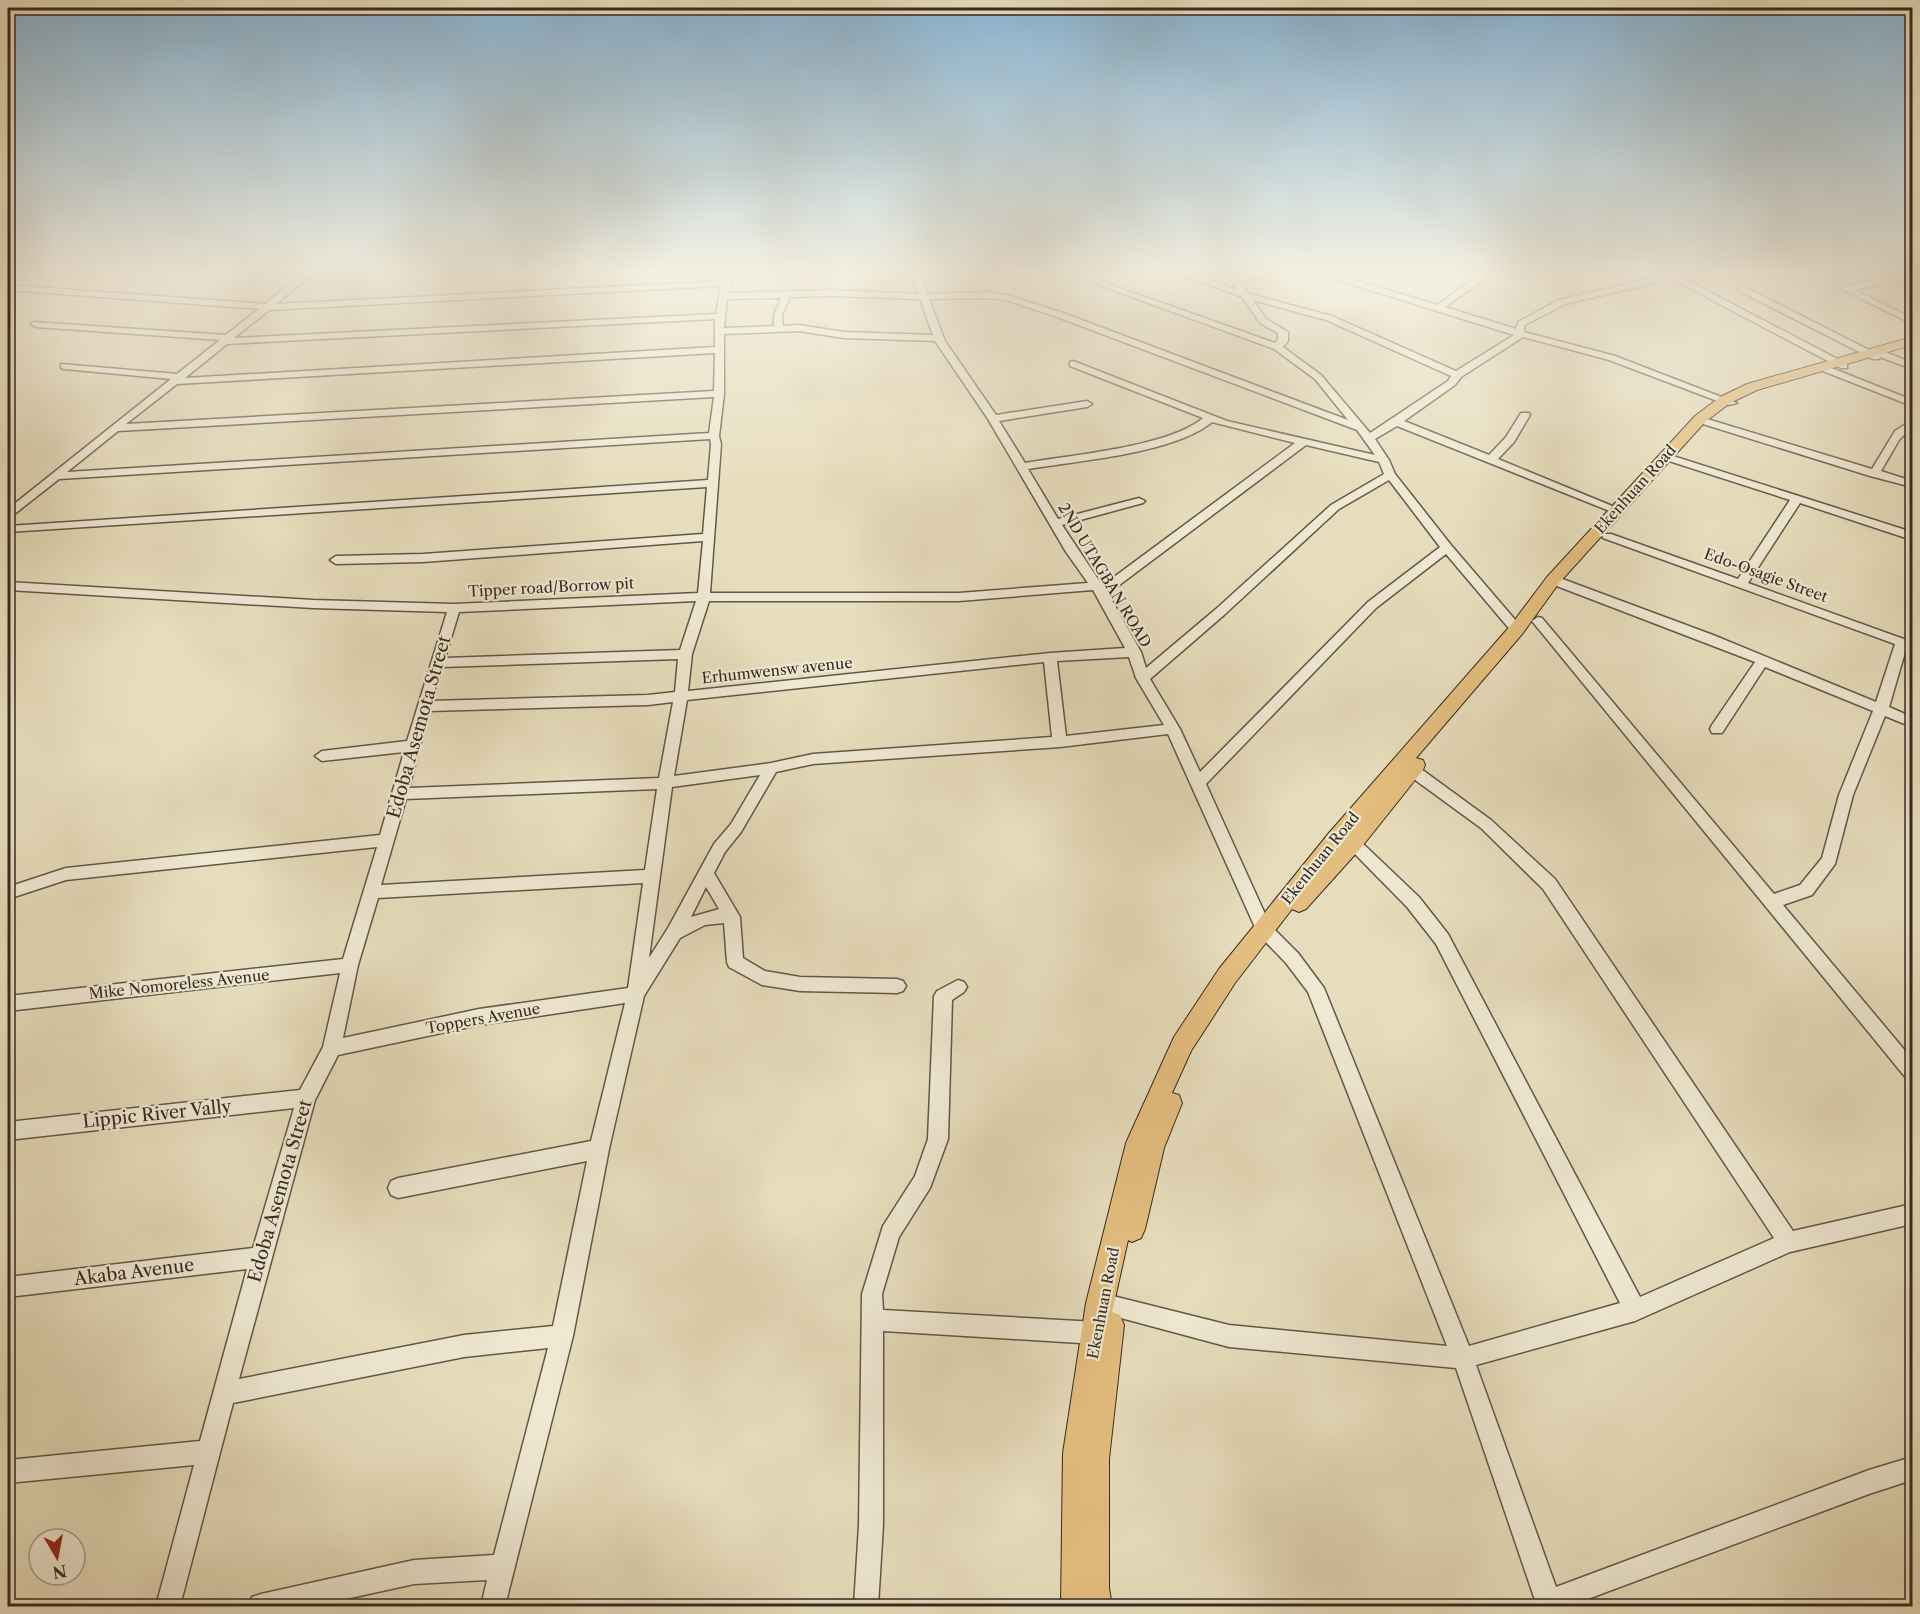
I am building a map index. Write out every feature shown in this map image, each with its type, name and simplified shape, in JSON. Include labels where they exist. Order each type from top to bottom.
[{"type":"main road","name":"Ekenhuan Road","points":[[1096,1606],[1093,1588],[1094,1459],[1113,1307],[1152,1148],[1193,1049],[1268,933],[1336,838],[1559,582],[1616,510],[1700,419],[1728,401],[1900,345]]},
{"type":"main road","name":"Ekenhuan Road","points":[[1876,354],[1912,348]]},
{"type":"main road","name":"Ekenhuan Road","points":[[1077,1606],[1078,1453],[1101,1304],[1138,1143],[1182,1044],[1215,993],[1353,843],[1538,621],[1559,582],[1607,536],[1673,459],[1728,401]]},
{"type":"street","points":[[8,514],[220,345]]},
{"type":"street","points":[[493,1606],[562,1336],[599,1149],[636,994],[665,783],[681,697],[685,654],[704,597],[716,444],[714,436],[719,392],[720,345]]},
{"type":"street","name":"2ND UTAGBAN ROAD","points":[[944,345],[993,418],[1072,552],[1097,586],[1134,652],[1143,678],[1173,729],[1268,933]]},
{"type":"street","points":[[1141,345],[1358,427]]},
{"type":"street","points":[[1272,345],[1317,377],[1369,438],[1384,460],[1390,475],[1447,548],[1517,629]]},
{"type":"street","points":[[1390,345],[1457,375]]},
{"type":"street","points":[[1369,438],[1452,383],[1457,375],[1504,345]]},
{"type":"street","points":[[1564,345],[1612,358],[1728,401]]},
{"type":"street","points":[[1795,345],[1832,366],[1912,404]]},
{"type":"street","points":[[1858,345],[1912,366]]},
{"type":"street","points":[[64,366],[178,379],[720,350]]},
{"type":"street","points":[[1073,364],[1224,423],[1384,460]]},
{"type":"street","points":[[304,414],[719,392]]},
{"type":"street","points":[[116,428],[719,392]]},
{"type":"street","points":[[993,418],[1087,404]]},
{"type":"street","points":[[1490,460],[1501,452],[1525,415]]},
{"type":"street","points":[[1023,467],[1166,442],[1197,429],[1211,417]]},
{"type":"street","points":[[1396,422],[1616,510]]},
{"type":"street","points":[[1707,422],[1912,484]]},
{"type":"street","points":[[1874,474],[1896,435],[1902,428],[1912,423]]},
{"type":"street","points":[[276,462],[714,436]]},
{"type":"street","points":[[54,476],[714,436]]},
{"type":"street","name":"Tipper road/Borrow pit","points":[[8,586],[313,604],[454,608],[704,597],[959,597],[1097,586],[1114,582],[1303,442]]},
{"type":"street","points":[[1673,459],[1912,537]]},
{"type":"street","points":[[1143,678],[1220,612],[1335,507],[1390,475]]},
{"type":"street","points":[[8,529],[712,483]]},
{"type":"street","points":[[1741,584],[1797,499]]},
{"type":"street","points":[[1055,523],[1139,501]]},
{"type":"street","name":"Edo-Osagie Street","points":[[1607,536],[1907,644]]},
{"type":"street","points":[[336,560],[423,558],[709,537]]},
{"type":"street","points":[[1198,783],[1372,604],[1447,548]]},
{"type":"street","points":[[1559,582],[1763,660],[1912,722]]},
{"type":"street","name":"Edoba Asemota Street","points":[[168,1606],[260,1257],[306,1098],[332,1048],[350,964],[400,794],[411,746],[454,608]]},
{"type":"street","points":[[1538,621],[1912,1072]]},
{"type":"street","points":[[1772,902],[1806,890],[1829,860],[1846,795],[1907,644]]},
{"type":"street","name":"Erhumwensw avenue","points":[[423,706],[626,701],[681,697],[1050,657],[1134,652]]},
{"type":"street","points":[[437,663],[685,654]]},
{"type":"street","points":[[1050,657],[1060,742]]},
{"type":"street","points":[[1716,729],[1763,660]]},
{"type":"street","points":[[400,794],[665,783],[822,759],[1060,742],[1173,729]]},
{"type":"street","points":[[322,756],[411,746]]},
{"type":"street","points":[[636,994],[674,933],[719,848],[736,828],[771,768]]},
{"type":"street","points":[[1412,770],[1486,824],[1549,884],[1788,1242]]},
{"type":"street","points":[[8,893],[66,874],[387,840]]},
{"type":"street","points":[[1353,843],[1413,902],[1442,939],[1635,1310]]},
{"type":"street","points":[[706,873],[732,917],[735,962],[762,978],[800,984],[897,986]]},
{"type":"street","points":[[371,892],[652,876]]},
{"type":"street","points":[[674,933],[696,921],[718,915],[732,917]]},
{"type":"street","points":[[1268,933],[1292,958],[1315,988],[1463,1358],[1549,1604],[1858,1486],[1912,1469]]},
{"type":"street","name":"Mike Nomoreless Avenue","points":[[8,1003],[350,964]]},
{"type":"street","points":[[866,1606],[871,1525],[872,1294],[890,1233],[923,1181],[938,1139],[942,996],[958,987]]},
{"type":"street","name":"Toppers Avenue","points":[[332,1048],[479,1017],[636,994]]},
{"type":"street","name":"Lippic River Vally","points":[[8,1131],[306,1098]]},
{"type":"street","points":[[398,1188],[599,1149]]},
{"type":"street","points":[[1113,1307],[1229,1336],[1463,1358],[1635,1310],[1788,1242],[1912,1214]]},
{"type":"street","name":"Akaba Avenue","points":[[8,1287],[260,1257]]},
{"type":"street","points":[[872,1320],[1096,1333]]},
{"type":"street","points":[[225,1393],[464,1346],[562,1336]]},
{"type":"street","points":[[8,1471],[210,1452]]},
{"type":"street","points":[[261,1606],[414,1572],[502,1567]]}]
